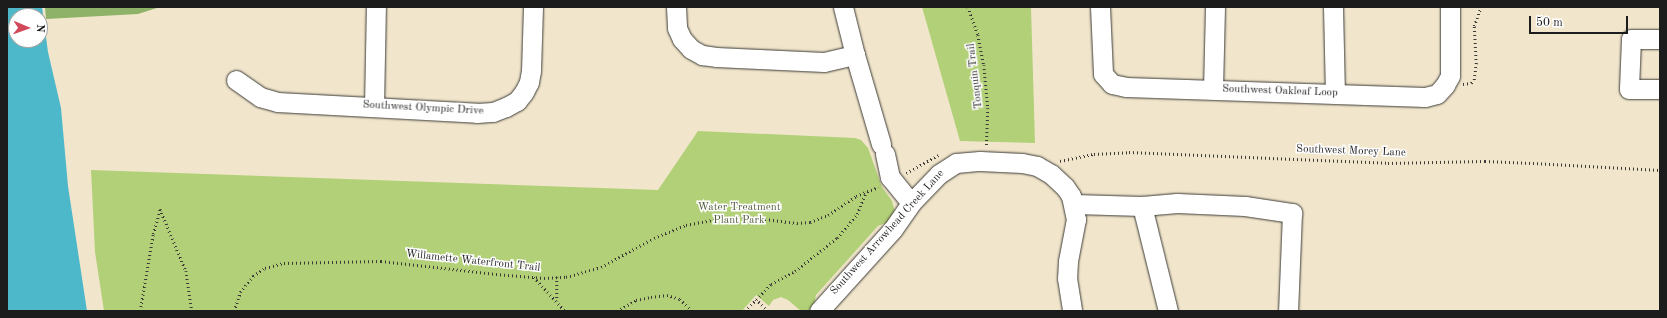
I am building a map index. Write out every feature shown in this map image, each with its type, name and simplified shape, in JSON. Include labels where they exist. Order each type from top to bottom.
[{"type":"street","points":[[374,107],[376,7]]},
{"type":"street","name":"Southwest Olympic Drive","points":[[236,80],[260,97],[277,102],[477,113],[493,112],[506,107],[517,100],[524,92],[529,82],[531,71],[533,7]]},
{"type":"street","points":[[676,7],[677,28],[682,39],[691,49],[702,54],[716,57],[824,62],[855,55]]},
{"type":"street","points":[[844,7],[855,55],[890,177],[911,203]]},
{"type":"street","name":"Southwest Oakleaf Loop","points":[[1100,7],[1103,74],[1112,84],[1126,87],[1425,97],[1437,94],[1446,86]]},
{"type":"street","points":[[1213,89],[1215,7]]},
{"type":"street","points":[[1333,7],[1335,94]]},
{"type":"street","points":[[1446,86],[1450,76],[1451,65],[1450,7]]},
{"type":"street","points":[[1660,39],[1631,39],[1629,89],[1660,89]]},
{"type":"street","name":"Southwest Arrowhead Creek Lane","points":[[819,311],[893,229],[911,203],[946,167],[956,163],[980,161],[1022,163],[1044,169],[1065,187],[1074,204],[1076,219],[1068,261],[1067,278],[1072,311]]},
{"type":"street","points":[[1074,204],[1142,206],[1177,203],[1245,206],[1292,212],[1288,311]]},
{"type":"street","points":[[1142,206],[1168,311]]},
{"type":"path","name":"Tonquin Trail","points":[[968,7],[978,35],[984,65],[988,108],[987,146]]},
{"type":"path","points":[[1446,86],[1468,84],[1474,80],[1476,64],[1474,26],[1481,7]]},
{"type":"path","name":"Southwest Morey Lane","points":[[1044,169],[1049,164],[1094,154],[1129,152],[1388,163],[1477,161],[1660,170]]},
{"type":"path","name":"Willamette Waterfront Trail","points":[[234,311],[240,292],[253,276],[265,268],[284,262],[381,261],[533,277],[556,277],[581,274],[601,267],[654,238],[700,221],[722,218],[749,217],[798,223],[810,222],[821,218],[856,196],[882,185]]},
{"type":"path","points":[[745,311],[771,284],[814,257],[837,238],[857,214],[866,192]]},
{"type":"path","points":[[140,311],[152,234],[160,209],[186,271],[192,311]]},
{"type":"path","points":[[533,277],[558,301],[565,311]]},
{"type":"path","points":[[556,277],[558,301]]},
{"type":"path","points":[[617,311],[636,300],[666,295],[680,298],[692,311]]},
{"type":"path","points":[[756,299],[768,311]]},
{"type":"green space","points":[[160,7],[138,14],[48,19],[48,8],[45,8]]},
{"type":"green space","points":[[922,7],[1031,7],[1035,143],[960,141]]},
{"type":"green space","name":"Water Treatment Plant Park","points":[[698,131],[855,138],[861,140],[868,148],[882,187],[892,201],[895,212],[888,222],[878,226],[816,295],[814,305],[808,311],[801,311],[788,300],[781,297],[773,300],[769,306],[756,295],[742,311],[104,311],[95,252],[91,170],[658,190]]},
{"type":"water","points":[[7,7],[42,7],[8,8],[8,48],[47,48],[61,108],[68,186],[87,311],[7,311]]}]
